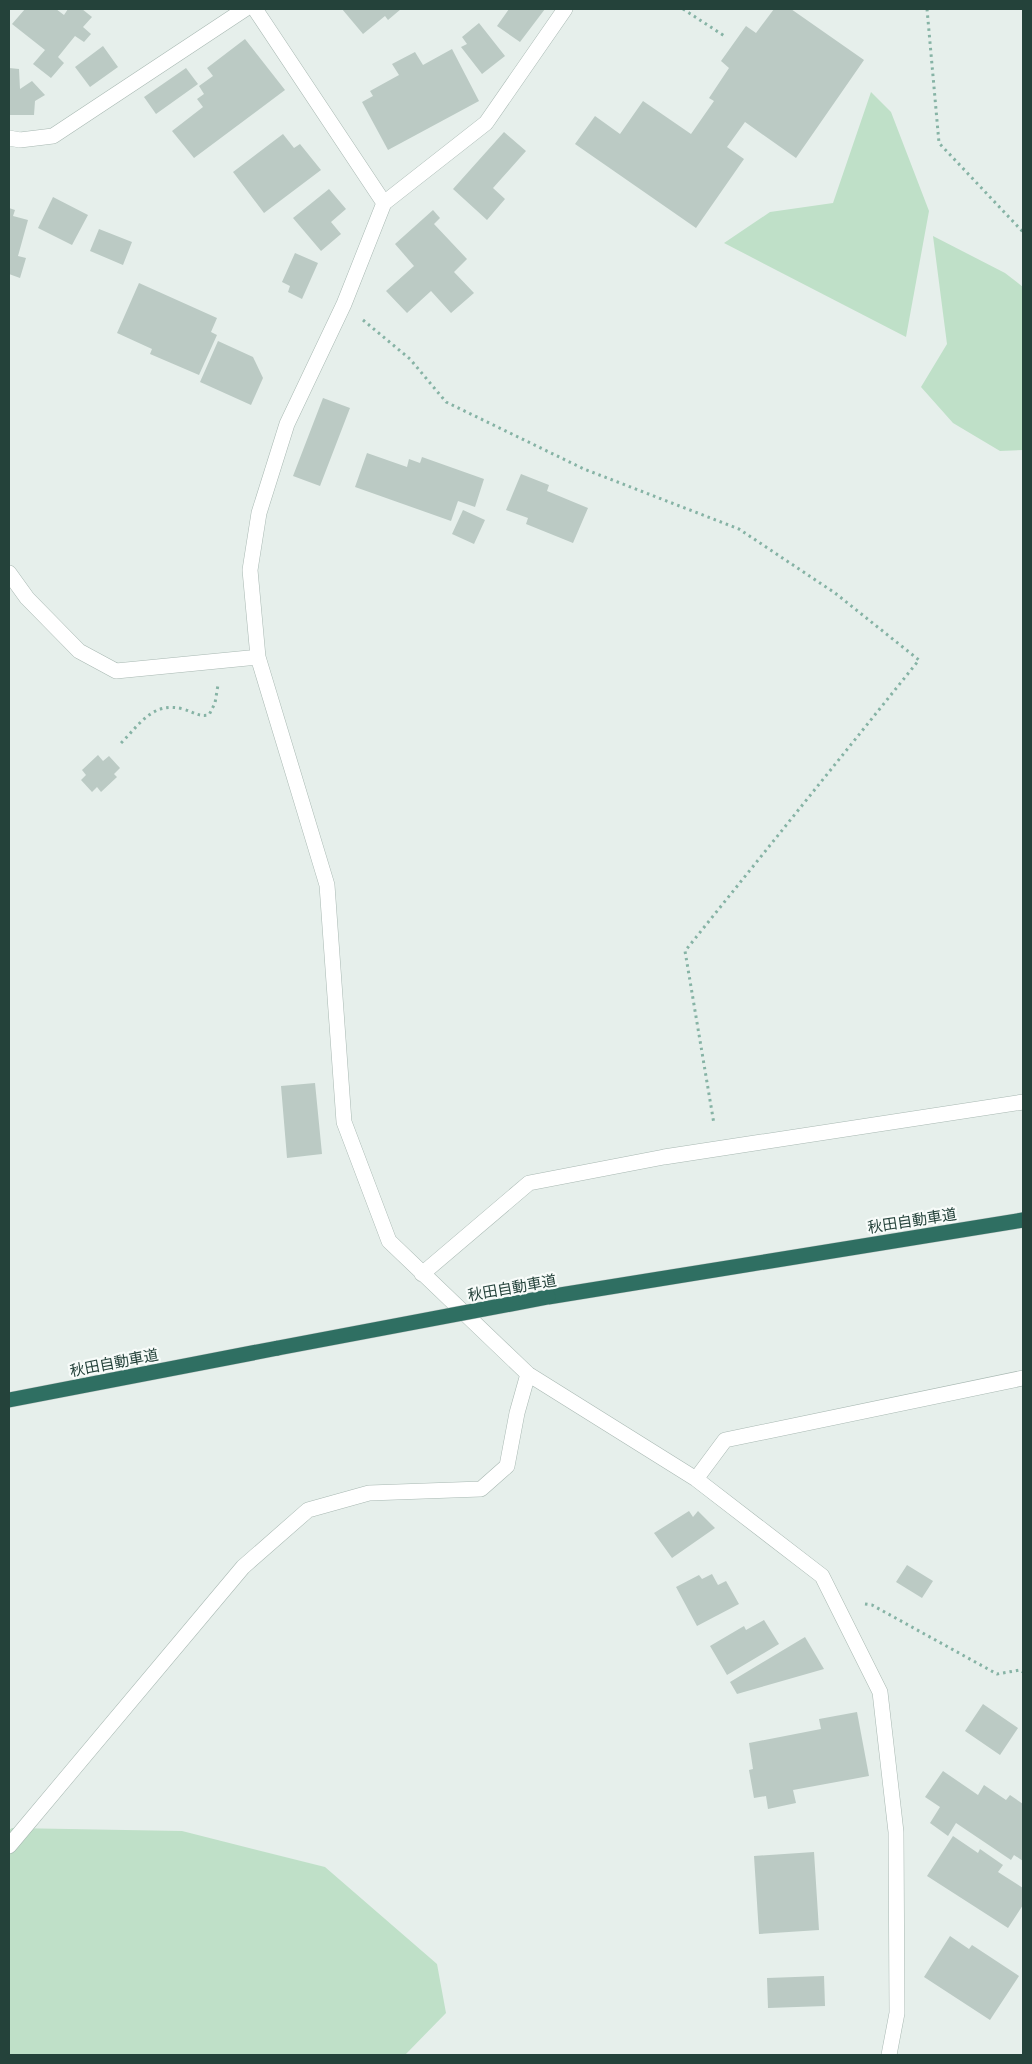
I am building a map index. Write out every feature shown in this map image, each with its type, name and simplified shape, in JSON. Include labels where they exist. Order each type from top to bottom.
[{"type":"highway","name":"秋田自動車道","points":[[9,1400],[548,1297],[1023,1220]]},
{"type":"street","points":[[9,138],[20,140],[53,136],[245,9]]},
{"type":"street","points":[[255,9],[384,203]]},
{"type":"street","points":[[565,9],[486,123],[384,203],[344,304],[287,424],[259,513],[250,570],[258,657],[327,885],[344,1122],[389,1242],[528,1374],[696,1479],[822,1576],[880,1692],[896,1832],[897,2013],[889,2055]]},
{"type":"street","points":[[9,573],[27,598],[79,651],[116,671],[258,657]]},
{"type":"street","points":[[422,1274],[529,1183],[718,1148],[1023,1102]]},
{"type":"street","points":[[9,1846],[243,1567],[308,1510],[369,1493],[481,1489],[507,1466],[517,1414],[528,1374]]},
{"type":"street","points":[[696,1479],[725,1440],[1023,1378]]},
{"type":"path","points":[[683,9],[726,37]]},
{"type":"path","points":[[927,9],[939,143],[1023,232]]},
{"type":"path","points":[[344,304],[410,359],[446,402],[584,469],[739,529],[835,593],[919,660],[685,951],[718,1148]]},
{"type":"path","points":[[121,743],[152,711],[162,708],[183,709],[199,717],[210,716],[215,703],[223,660]]},
{"type":"path","points":[[835,1602],[872,1605],[997,1674],[1020,1670],[1023,1672]]},
{"type":"green space","points":[[871,92],[891,112],[929,211],[906,337],[724,243],[770,212],[833,203]]},
{"type":"green space","points":[[933,236],[1005,273],[1023,287],[1023,450],[1000,451],[953,423],[921,387],[947,344]]},
{"type":"green space","points":[[12,1828],[182,1831],[325,1867],[437,1964],[446,2013],[405,2055],[9,2055],[9,1830]]},
{"type":"building","points":[[25,9],[56,9],[64,15],[68,9],[82,9],[92,17],[83,27],[91,34],[84,42],[75,36],[58,57],[64,63],[51,78],[33,64],[45,50],[12,24]]},
{"type":"building","points":[[342,9],[401,9],[388,20],[385,16],[363,34]]},
{"type":"building","points":[[509,9],[545,9],[520,42],[497,26]]},
{"type":"building","points":[[774,9],[791,9],[864,60],[796,158],[745,122],[727,147],[744,159],[696,228],[575,144],[595,116],[620,134],[643,101],[691,134],[714,101],[709,98],[729,68],[721,61],[746,26],[756,33]]},
{"type":"building","points":[[479,23],[505,56],[482,74],[461,47],[467,44],[462,37]]},
{"type":"building","points":[[245,39],[285,90],[194,158],[172,131],[203,107],[197,99],[204,94],[199,86],[213,76],[207,68]]},
{"type":"building","points":[[103,46],[118,67],[90,87],[75,67]]},
{"type":"building","points":[[452,49],[479,101],[388,150],[362,102],[373,96],[370,91],[399,75],[392,64],[415,52],[423,65]]},
{"type":"building","points":[[9,68],[19,69],[20,89],[32,81],[45,95],[35,101],[34,115],[9,115]]},
{"type":"building","points":[[186,68],[198,84],[156,114],[144,97]]},
{"type":"building","points":[[504,132],[526,151],[493,188],[505,199],[487,220],[453,189]]},
{"type":"building","points":[[283,134],[294,148],[300,144],[321,170],[264,213],[233,172]]},
{"type":"building","points":[[329,189],[346,209],[331,222],[341,234],[321,251],[293,218]]},
{"type":"building","points":[[53,197],[88,215],[72,245],[38,228]]},
{"type":"building","points":[[9,208],[15,210],[13,216],[28,220],[18,256],[26,258],[20,278],[9,274]]},
{"type":"building","points":[[433,210],[440,218],[434,224],[467,259],[454,272],[474,293],[451,313],[431,291],[407,313],[386,291],[414,266],[395,244]]},
{"type":"building","points":[[99,229],[132,242],[123,265],[90,251]]},
{"type":"building","points":[[295,253],[318,263],[302,299],[288,292],[290,286],[282,282]]},
{"type":"building","points":[[139,283],[217,318],[211,332],[217,335],[199,375],[150,354],[152,349],[117,333]]},
{"type":"building","points":[[218,341],[253,357],[263,378],[251,405],[200,382]]},
{"type":"building","points":[[323,398],[350,408],[320,486],[293,476]]},
{"type":"building","points":[[367,453],[407,467],[409,459],[420,463],[422,457],[484,479],[475,507],[458,501],[451,521],[355,487]]},
{"type":"building","points":[[521,474],[549,485],[547,491],[588,508],[573,543],[526,524],[528,518],[506,510]]},
{"type":"building","points":[[463,510],[485,520],[474,544],[452,534]]},
{"type":"building","points":[[98,755],[103,761],[109,756],[120,768],[114,774],[117,777],[101,792],[97,787],[92,792],[81,780],[86,775],[82,770]]},
{"type":"building","points":[[315,1083],[322,1154],[287,1158],[281,1086]]},
{"type":"building","points":[[689,1511],[693,1517],[698,1511],[715,1528],[672,1558],[654,1533]]},
{"type":"building","points":[[907,1565],[933,1581],[922,1598],[896,1582]]},
{"type":"building","points":[[712,1574],[718,1585],[726,1581],[739,1604],[697,1626],[676,1587],[699,1575],[702,1579]]},
{"type":"building","points":[[764,1620],[779,1644],[727,1675],[710,1646],[744,1626],[746,1630]]},
{"type":"building","points":[[805,1637],[824,1669],[737,1694],[730,1682]]},
{"type":"building","points":[[983,1704],[1018,1728],[1000,1755],[965,1731]]},
{"type":"building","points":[[857,1712],[869,1776],[793,1790],[796,1803],[768,1809],[766,1796],[754,1798],[749,1770],[753,1769],[749,1743],[821,1729],[819,1719]]},
{"type":"building","points":[[943,1771],[978,1795],[984,1785],[1006,1800],[1010,1795],[1023,1804],[1023,1861],[1014,1855],[1011,1860],[956,1823],[948,1836],[930,1823],[940,1807],[925,1797]]},
{"type":"building","points":[[953,1836],[978,1853],[980,1849],[1003,1865],[998,1872],[1023,1888],[1023,1905],[1008,1928],[927,1876]]},
{"type":"building","points":[[814,1852],[819,1930],[759,1934],[754,1856]]},
{"type":"building","points":[[950,1936],[969,1949],[972,1945],[1019,1976],[990,2020],[924,1977]]},
{"type":"building","points":[[824,1976],[825,2006],[768,2008],[767,1978]]}]
